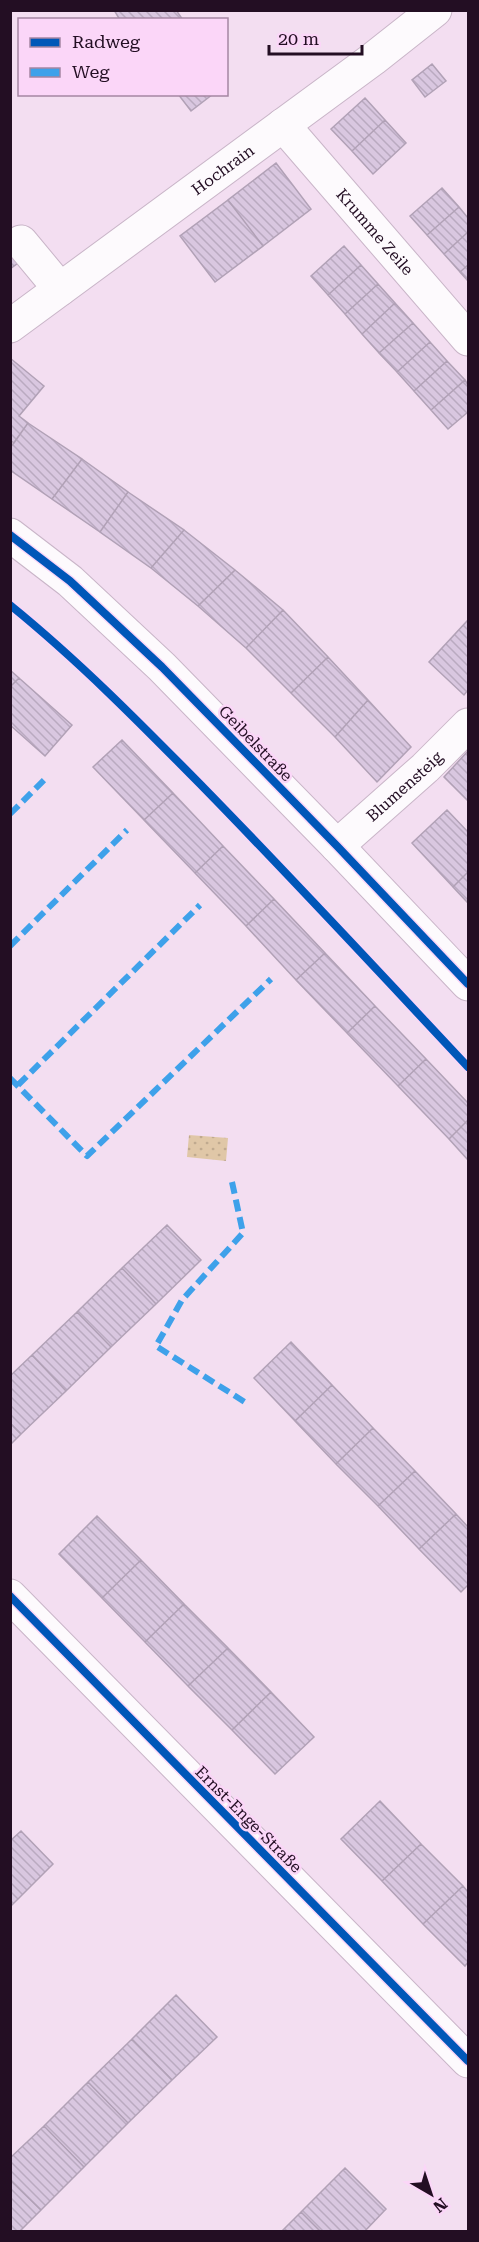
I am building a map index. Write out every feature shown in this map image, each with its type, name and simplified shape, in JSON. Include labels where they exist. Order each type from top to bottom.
[{"type":"street","name":"Hochrain","points":[[10,326],[435,10]]},
{"type":"street","name":"Krumme Zeile","points":[[283,125],[468,339]]},
{"type":"street","points":[[21,242],[60,289]]},
{"type":"street","name":"Geibelstraße","points":[[10,535],[70,581],[162,667],[468,984]]},
{"type":"street","name":"Blumensteig","points":[[337,846],[425,768],[468,725]]},
{"type":"street","name":"Ernst-Enge-Straße","points":[[10,1596],[468,2061]]},
{"type":"shaded area","points":[[189,1135],[228,1138],[226,1161],[187,1157]]},
{"type":"building","points":[[114,10],[176,10],[182,18],[119,18]]},
{"type":"building","points":[[432,64],[446,81],[425,97],[412,80]]},
{"type":"building","points":[[180,96],[210,96],[191,111]]},
{"type":"building","points":[[365,98],[385,120],[352,151],[331,129]]},
{"type":"building","points":[[385,120],[406,143],[373,174],[352,151]]},
{"type":"building","points":[[276,163],[311,209],[263,246],[228,200]]},
{"type":"building","points":[[442,188],[459,207],[427,235],[410,216]]},
{"type":"building","points":[[228,200],[263,246],[215,282],[180,236]]},
{"type":"building","points":[[459,207],[468,218],[468,232],[444,254],[427,235]]},
{"type":"building","points":[[468,232],[468,265],[460,272],[444,254]]},
{"type":"building","points":[[10,237],[26,257],[10,269]]},
{"type":"building","points":[[344,246],[361,265],[328,295],[311,276]]},
{"type":"building","points":[[361,265],[378,284],[345,314],[328,295]]},
{"type":"building","points":[[468,265],[468,281],[460,272]]},
{"type":"building","points":[[378,284],[395,303],[362,334],[345,314]]},
{"type":"building","points":[[395,303],[413,323],[379,353],[362,334]]},
{"type":"building","points":[[413,323],[430,342],[397,372],[379,353]]},
{"type":"building","points":[[430,342],[447,361],[414,391],[397,372]]},
{"type":"building","points":[[10,358],[44,386],[19,416],[28,423],[14,443],[10,440]]},
{"type":"building","points":[[447,361],[465,380],[431,410],[414,391]]},
{"type":"building","points":[[465,380],[468,385],[468,412],[448,429],[431,410]]},
{"type":"building","points":[[28,423],[82,459],[52,499],[10,470],[10,448]]},
{"type":"building","points":[[82,459],[128,492],[100,532],[52,499]]},
{"type":"building","points":[[128,492],[184,530],[151,568],[100,532]]},
{"type":"building","points":[[184,530],[235,570],[198,606],[151,568]]},
{"type":"building","points":[[235,570],[283,610],[246,648],[198,606]]},
{"type":"building","points":[[283,610],[328,657],[291,693],[246,648]]},
{"type":"building","points":[[468,620],[468,690],[464,695],[429,662]]},
{"type":"building","points":[[328,657],[368,700],[335,737],[291,693]]},
{"type":"building","points":[[10,670],[19,678],[10,687]]},
{"type":"building","points":[[19,678],[72,725],[45,756],[10,725],[10,687]]},
{"type":"building","points":[[368,700],[411,747],[377,782],[335,737]]},
{"type":"building","points":[[122,740],[173,793],[144,820],[93,767]]},
{"type":"building","points":[[468,751],[468,801],[444,777]]},
{"type":"building","points":[[173,793],[223,846],[195,873],[144,820]]},
{"type":"building","points":[[447,810],[468,832],[468,872],[453,887],[412,843]]},
{"type":"building","points":[[223,846],[274,899],[246,926],[195,873]]},
{"type":"building","points":[[468,872],[468,903],[453,887]]},
{"type":"building","points":[[274,899],[325,953],[296,980],[246,926]]},
{"type":"building","points":[[325,953],[375,1006],[347,1033],[296,980]]},
{"type":"building","points":[[375,1006],[426,1059],[398,1086],[347,1033]]},
{"type":"building","points":[[426,1059],[468,1103],[468,1120],[449,1139],[398,1086]]},
{"type":"building","points":[[468,1120],[468,1160],[449,1139]]},
{"type":"building","points":[[167,1225],[201,1260],[156,1304],[122,1268]]},
{"type":"building","points":[[122,1268],[156,1304],[111,1347],[77,1312]]},
{"type":"building","points":[[77,1312],[111,1347],[66,1391],[32,1355]]},
{"type":"building","points":[[291,1342],[332,1385],[295,1421],[254,1378]]},
{"type":"building","points":[[32,1355],[66,1391],[21,1434],[10,1423],[10,1376]]},
{"type":"building","points":[[332,1385],[373,1428],[336,1464],[295,1421]]},
{"type":"building","points":[[10,1423],[21,1434],[10,1445]]},
{"type":"building","points":[[373,1428],[415,1471],[378,1506],[336,1464]]},
{"type":"building","points":[[415,1471],[456,1514],[419,1549],[378,1506]]},
{"type":"building","points":[[456,1514],[468,1527],[468,1585],[461,1592],[419,1549]]},
{"type":"building","points":[[97,1516],[141,1560],[102,1598],[59,1554]]},
{"type":"building","points":[[141,1560],[184,1604],[145,1642],[102,1598]]},
{"type":"building","points":[[184,1604],[228,1648],[188,1686],[145,1642]]},
{"type":"building","points":[[228,1648],[271,1692],[232,1730],[188,1686]]},
{"type":"building","points":[[271,1692],[314,1737],[275,1774],[232,1730]]},
{"type":"building","points":[[380,1801],[421,1844],[382,1881],[341,1839]]},
{"type":"building","points":[[21,1831],[53,1864],[10,1907],[10,1841]]},
{"type":"building","points":[[421,1844],[463,1886],[423,1924],[382,1881]]},
{"type":"building","points":[[463,1886],[468,1892],[468,1962],[465,1966],[423,1924]]},
{"type":"building","points":[[176,1995],[217,2037],[172,2080],[132,2039]]},
{"type":"building","points":[[132,2039],[172,2080],[128,2123],[88,2082]]},
{"type":"building","points":[[88,2082],[128,2123],[84,2167],[44,2126]]},
{"type":"building","points":[[44,2126],[84,2167],[41,2210],[10,2180],[10,2158]]},
{"type":"building","points":[[345,2168],[386,2209],[364,2232],[321,2232],[301,2212]]},
{"type":"building","points":[[10,2180],[41,2210],[19,2232],[10,2232]]},
{"type":"building","points":[[301,2212],[321,2232],[281,2232]]},
{"type":"marked path","points":[[10,814],[46,778]]},
{"type":"marked path","points":[[10,946],[127,830]]},
{"type":"marked path","points":[[18,1085],[200,905]]},
{"type":"marked path","points":[[10,1078],[87,1156],[271,979]]},
{"type":"marked path","points":[[232,1182],[243,1233],[182,1300],[156,1346],[248,1404]]},
{"type":"cycle path","points":[[10,535],[70,581],[162,667],[468,984]]},
{"type":"cycle path","points":[[10,605],[85,670],[179,762],[468,1067]]},
{"type":"cycle path","points":[[10,1596],[468,2061]]}]
